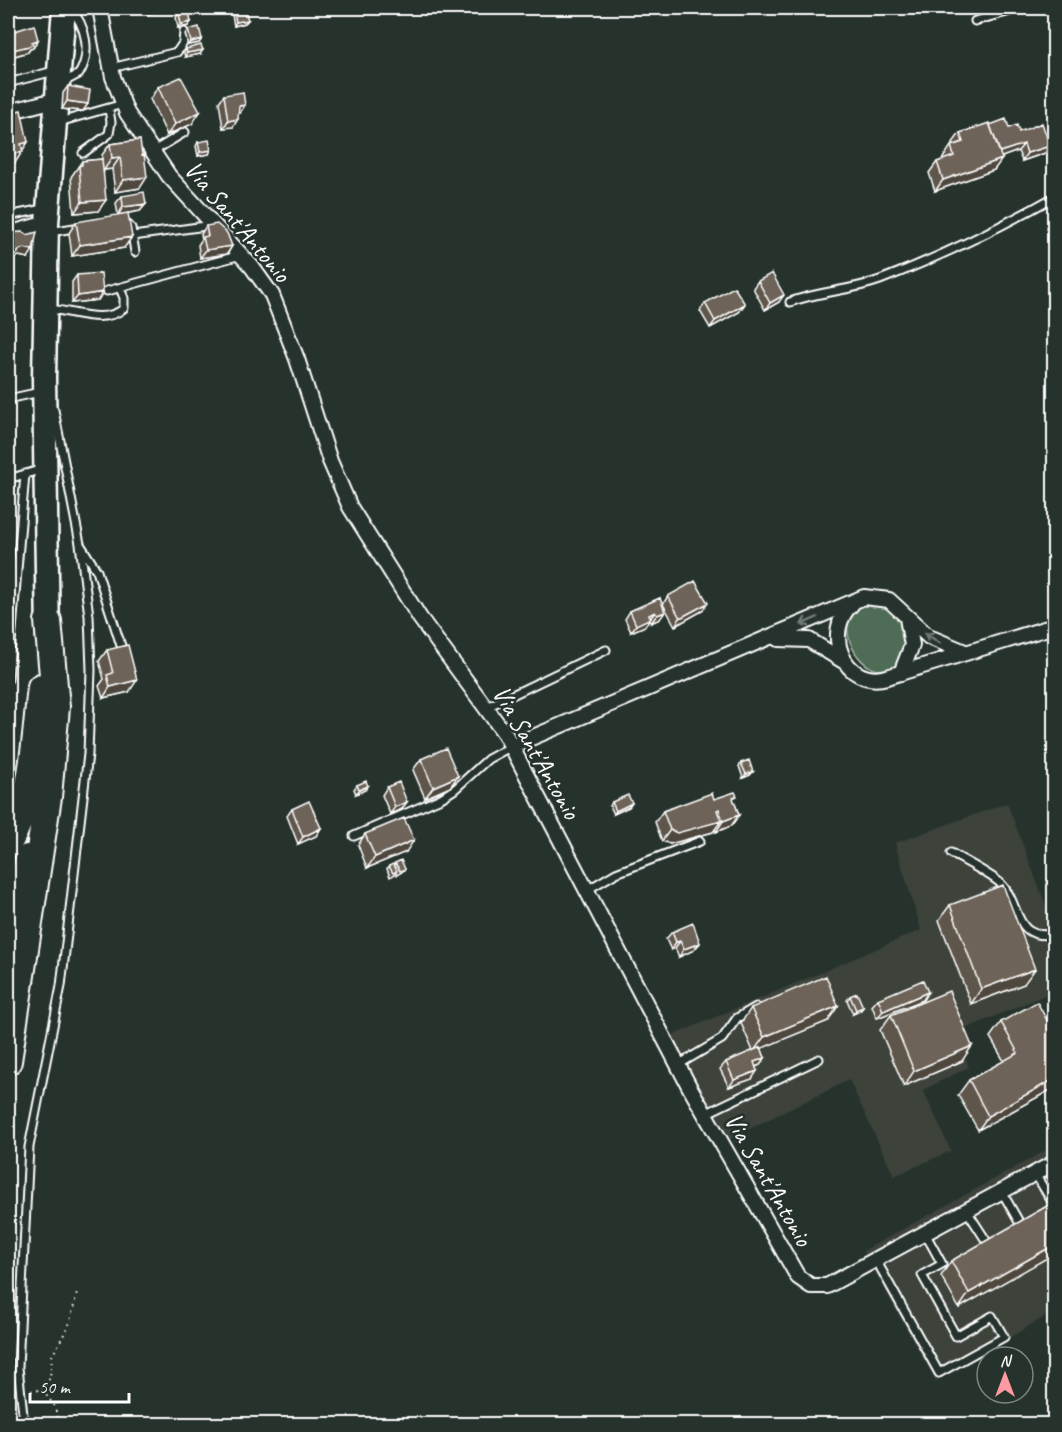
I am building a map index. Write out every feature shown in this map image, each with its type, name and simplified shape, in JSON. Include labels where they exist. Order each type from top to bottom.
[{"type":"highway","points":[[8,844],[20,818],[25,799],[48,621]]},
{"type":"highway","points":[[8,1061],[48,797],[56,707],[48,621]]},
{"type":"main road","points":[[8,948],[28,854],[47,698],[48,621],[35,471],[44,385],[48,221],[64,8]]},
{"type":"street","name":"Via Sant'Antonio","points":[[100,8],[116,106],[169,176],[241,255],[267,288],[280,313],[324,444],[350,507],[420,618],[487,707],[512,746],[678,1065],[793,1270],[804,1282],[819,1287],[827,1286],[1054,1163]]},
{"type":"street","points":[[8,112],[57,85]]},
{"type":"street","points":[[8,234],[48,221]]},
{"type":"street","points":[[512,746],[760,643],[858,599],[871,596],[884,598],[895,604],[929,637],[965,652]]},
{"type":"street","points":[[845,662],[839,643],[839,622],[847,608],[858,599]]},
{"type":"street","points":[[901,673],[912,645],[906,614]]},
{"type":"street","points":[[760,643],[785,638],[817,643],[845,662],[856,675],[870,679],[901,673],[1054,626]]},
{"type":"lane","points":[[8,83],[57,85],[76,77],[83,64],[85,32],[81,22],[69,8]]},
{"type":"lane","points":[[975,21],[1021,8]]},
{"type":"lane","points":[[111,68],[177,52],[183,43],[184,32]]},
{"type":"lane","points":[[54,123],[116,106]]},
{"type":"lane","points":[[82,153],[109,134],[116,106]]},
{"type":"lane","points":[[152,152],[185,132]]},
{"type":"lane","points":[[790,302],[814,294],[853,288],[881,279],[991,230],[1054,196]]},
{"type":"lane","points":[[8,216],[86,226]]},
{"type":"lane","points":[[116,221],[127,223],[133,236],[135,252]]},
{"type":"lane","points":[[133,236],[213,225]]},
{"type":"lane","points":[[107,291],[241,255]]},
{"type":"lane","points":[[46,309],[92,316],[111,315],[124,308],[124,298],[120,288]]},
{"type":"lane","points":[[8,399],[44,385],[55,414],[70,502],[80,544],[91,643],[88,754],[59,1004],[29,1147],[18,1367],[24,1425]]},
{"type":"lane","points":[[8,479],[35,471],[9,641],[8,679]]},
{"type":"lane","points":[[80,544],[98,571],[128,668]]},
{"type":"lane","points":[[487,707],[606,650]]},
{"type":"lane","points":[[354,836],[441,798],[455,789],[488,759],[512,746]]},
{"type":"lane","points":[[586,890],[616,873],[700,841]]},
{"type":"lane","points":[[951,853],[1003,886],[1018,918],[1030,932],[1054,934]]},
{"type":"lane","points":[[678,1065],[722,1039],[741,1015],[764,1004]]},
{"type":"lane","points":[[705,1114],[819,1059]]},
{"type":"lane","points":[[1035,1174],[1053,1203]]},
{"type":"lane","points":[[1002,1192],[1019,1222]]},
{"type":"lane","points":[[967,1211],[987,1242]]},
{"type":"lane","points":[[876,1260],[939,1373],[1004,1337],[992,1316],[957,1336],[922,1275],[942,1264],[925,1233]]},
{"type":"path","points":[[20,1393],[42,1390],[50,1378],[52,1356],[69,1326],[77,1293]]},
{"type":"path","points":[[42,1390],[54,1405],[60,1425]]},
{"type":"shaded area","points":[[1007,803],[1046,906],[1054,905],[1054,991],[956,1033],[969,1067],[923,1090],[951,1151],[894,1176],[849,1080],[725,1141],[671,1036],[921,930],[895,843]]},
{"type":"shaded area","points":[[1054,1146],[1054,1311],[997,1345],[975,1345],[975,1358],[936,1381],[863,1251]]},
{"type":"green space","points":[[878,600],[900,620],[905,635],[899,664],[889,670],[870,667],[862,661],[850,642],[848,632],[849,619],[858,605]]},
{"type":"building","points":[[245,9],[248,20],[236,22],[234,11]]},
{"type":"building","points":[[189,12],[191,22],[181,24],[179,14]]},
{"type":"building","points":[[34,25],[38,40],[32,42],[33,45],[13,50],[8,33]]},
{"type":"building","points":[[199,27],[202,39],[191,42],[188,30]]},
{"type":"building","points":[[201,45],[203,50],[187,53],[186,49]]},
{"type":"building","points":[[181,77],[200,112],[175,124],[158,87]]},
{"type":"building","points":[[68,86],[90,90],[88,104],[67,101]]},
{"type":"building","points":[[243,92],[245,105],[239,106],[238,119],[228,121],[224,95]]},
{"type":"building","points":[[21,110],[28,142],[21,144],[23,152],[8,155],[8,113]]},
{"type":"building","points":[[1006,119],[1009,128],[1017,125],[1019,132],[1042,123],[1050,146],[1027,153],[1024,144],[1000,152],[990,125]]},
{"type":"building","points":[[989,123],[1002,159],[943,180],[937,162],[954,156],[951,146],[963,142],[960,133]]},
{"type":"building","points":[[140,140],[147,177],[123,180],[120,157],[112,158],[110,144]]},
{"type":"building","points":[[209,140],[211,150],[200,152],[198,142]]},
{"type":"building","points":[[102,159],[106,200],[82,202],[79,166],[82,165],[82,161]]},
{"type":"building","points":[[144,192],[146,204],[123,207],[122,196]]},
{"type":"building","points":[[128,213],[132,237],[80,245],[76,222]]},
{"type":"building","points":[[217,224],[227,233],[232,246],[206,250],[203,237],[208,236],[206,226]]},
{"type":"building","points":[[22,232],[27,235],[37,232],[33,250],[24,248],[18,253],[10,252],[12,246],[8,233]]},
{"type":"building","points":[[101,273],[103,292],[78,296],[77,275]]},
{"type":"building","points":[[772,273],[784,295],[770,303],[758,281]]},
{"type":"building","points":[[734,287],[745,304],[715,321],[705,303]]},
{"type":"building","points":[[8,410],[12,423],[8,425]]},
{"type":"building","points":[[695,581],[708,603],[680,618],[668,596]]},
{"type":"building","points":[[660,598],[665,612],[657,615],[655,612],[649,615],[651,618],[636,625],[630,611]]},
{"type":"building","points":[[128,645],[137,680],[110,687],[107,675],[113,673],[107,650]]},
{"type":"building","points":[[446,748],[458,776],[433,787],[421,759]]},
{"type":"building","points":[[749,760],[753,772],[746,774],[741,763]]},
{"type":"building","points":[[366,781],[368,786],[359,790],[357,785]]},
{"type":"building","points":[[399,782],[407,802],[395,807],[387,787]]},
{"type":"building","points":[[735,792],[737,796],[733,798],[739,815],[723,821],[719,809],[717,810],[721,821],[677,833],[670,830],[663,811],[712,793],[714,799]]},
{"type":"building","points":[[628,795],[632,803],[616,811],[612,802]]},
{"type":"building","points":[[309,801],[321,828],[303,837],[292,809]]},
{"type":"building","points":[[404,818],[414,840],[375,857],[365,834]]},
{"type":"building","points":[[401,860],[405,869],[400,871],[395,863]]},
{"type":"building","points":[[393,864],[397,871],[393,873],[389,866]]},
{"type":"building","points":[[1003,885],[1035,969],[981,989],[950,905]]},
{"type":"building","points":[[693,923],[700,943],[684,949],[680,941],[676,942],[672,932]]},
{"type":"building","points":[[826,976],[838,1006],[764,1037],[751,1008]]},
{"type":"building","points":[[923,980],[928,992],[883,1011],[878,999]]},
{"type":"building","points":[[949,991],[972,1046],[914,1071],[891,1015]]},
{"type":"building","points":[[857,993],[863,1007],[856,1010],[850,996]]},
{"type":"building","points":[[1037,1002],[1054,1033],[1054,1079],[988,1116],[969,1080],[1018,1053],[1001,1022]]},
{"type":"building","points":[[761,1047],[765,1058],[754,1062],[757,1071],[734,1080],[726,1062]]},
{"type":"building","points":[[1054,1202],[1054,1245],[969,1293],[951,1261]]}]
